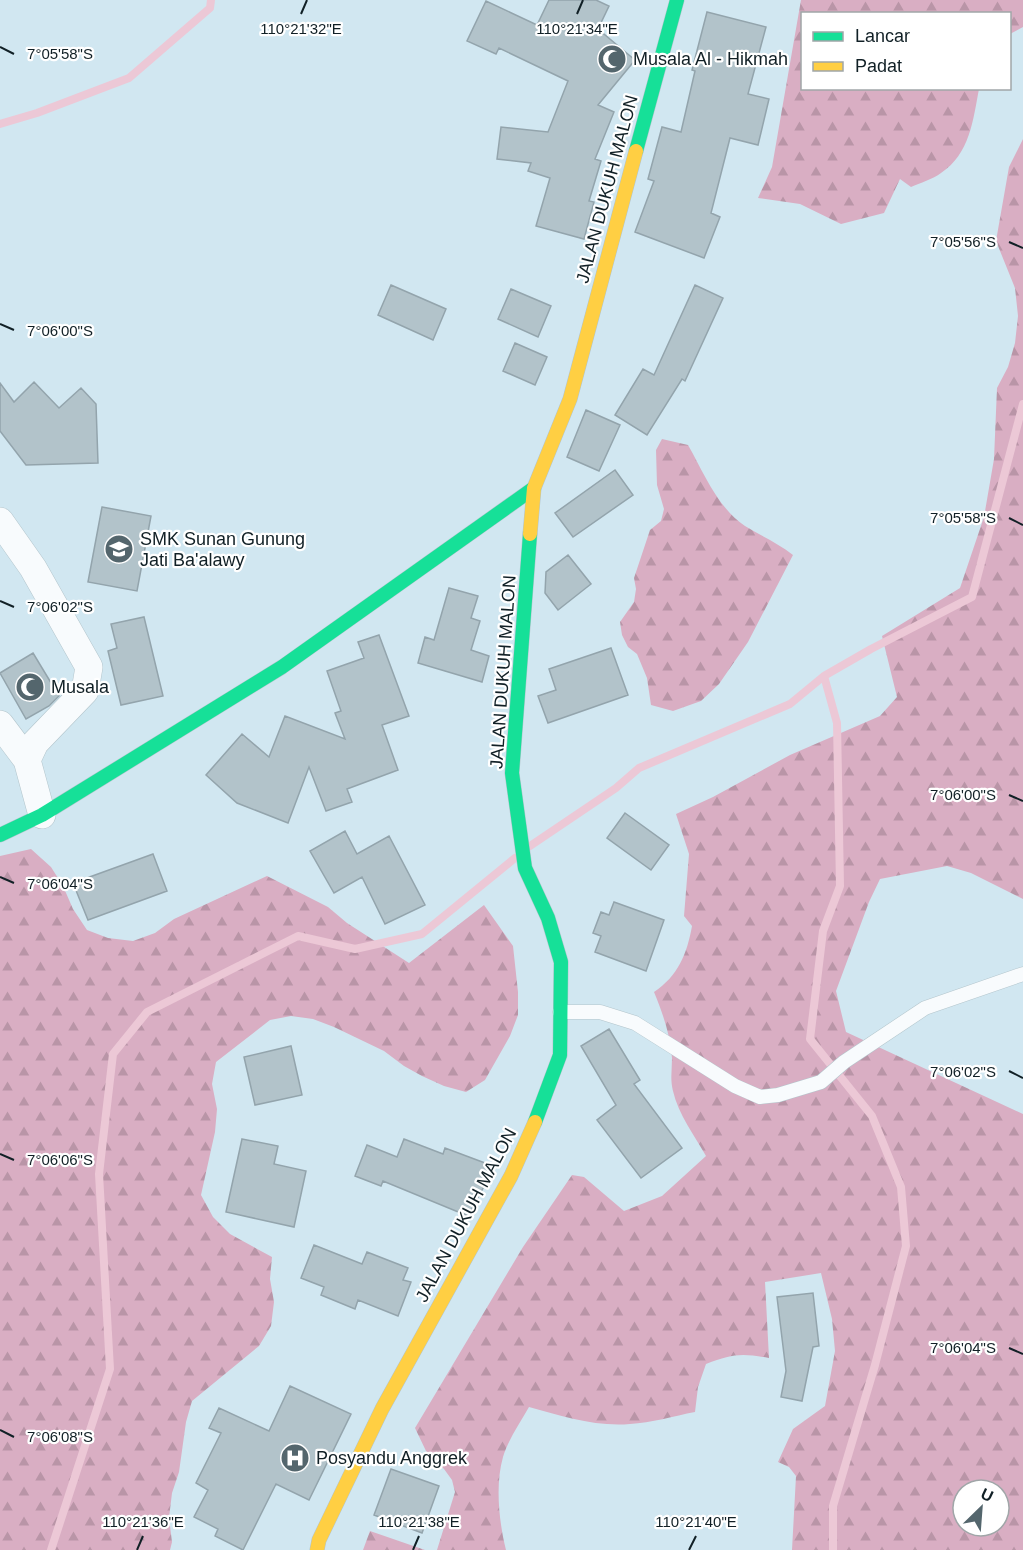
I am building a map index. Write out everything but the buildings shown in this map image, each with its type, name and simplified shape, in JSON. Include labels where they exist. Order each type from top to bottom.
[{"type":"street","name":"JALAN DUKUH MALON","points":[[317,1550],[319,1540],[382,1409],[511,1176],[540,1111],[560,1055],[561,962],[548,918],[525,868],[512,773],[534,488],[570,399],[677,0]]},
{"type":"street","points":[[0,835],[42,815],[282,667],[534,488]]},
{"type":"street","points":[[0,521],[33,568],[89,667],[85,691],[35,742],[27,760]]},
{"type":"street","points":[[0,724],[27,760],[42,815]]},
{"type":"lane","points":[[560,1012],[600,1012],[635,1023],[735,1086],[760,1097],[778,1095],[820,1082],[844,1062],[925,1008],[1023,974]]},
{"type":"green space","points":[[801,0],[1023,0],[1023,27],[1011,33],[1011,12],[801,12],[801,90],[979,90],[975,113],[969,136],[951,165],[938,175],[911,187],[900,179],[884,213],[841,224],[800,204],[758,198],[772,167]]},
{"type":"green space","points":[[1023,139],[1023,899],[971,873],[947,866],[880,879],[869,902],[836,991],[846,1032],[1023,1114],[1023,1550],[792,1550],[796,1476],[789,1467],[778,1462],[793,1429],[825,1406],[835,1351],[832,1319],[821,1273],[765,1282],[769,1358],[737,1355],[706,1364],[698,1387],[695,1412],[646,1422],[604,1424],[529,1407],[508,1444],[499,1479],[501,1528],[506,1550],[437,1550],[455,1492],[452,1480],[426,1451],[415,1428],[523,1247],[572,1175],[584,1177],[624,1211],[662,1196],[706,1156],[675,1100],[670,1041],[654,992],[669,979],[680,964],[692,926],[684,916],[689,854],[676,814],[713,797],[790,755],[880,716],[897,697],[882,636],[960,588],[984,517],[994,459],[997,388],[1008,367],[1015,343],[1018,316],[1015,288],[996,241],[1009,167]]},
{"type":"green space","points":[[662,439],[688,445],[712,489],[735,518],[793,555],[748,642],[719,684],[701,701],[673,711],[651,705],[647,678],[637,654],[628,647],[622,635],[620,622],[634,602],[636,589],[634,578],[650,530],[661,521],[664,509],[657,485],[656,450]]},
{"type":"green space","points":[[31,849],[51,867],[87,930],[108,938],[133,941],[155,933],[174,919],[267,876],[328,907],[347,923],[409,963],[484,905],[513,946],[518,1015],[510,1036],[485,1080],[466,1092],[444,1086],[422,1076],[384,1051],[334,1027],[313,1019],[291,1016],[270,1020],[216,1062],[212,1084],[217,1109],[215,1132],[201,1195],[213,1217],[230,1234],[272,1257],[270,1279],[274,1302],[271,1326],[259,1346],[192,1401],[186,1422],[179,1472],[172,1493],[169,1518],[172,1542],[170,1550],[0,1550],[0,856]]},
{"type":"green space","points":[[370,1531],[425,1550],[363,1550]]},
{"type":"waterway","points":[[0,124],[37,113],[129,78],[210,8],[211,0]]},
{"type":"waterway","points":[[530,846],[616,788],[639,768],[790,704],[824,676],[972,597],[1023,404]]},
{"type":"waterway","points":[[824,676],[837,723],[840,886],[823,931],[810,1039],[872,1116],[901,1187],[906,1246],[875,1365],[833,1506],[833,1550]]},
{"type":"waterway","points":[[51,1550],[110,1369],[99,1174],[113,1054],[147,1012],[298,936],[355,949],[422,934],[515,858]]},
{"type":"traffic: fast","points":[[636,151],[677,0]]},
{"type":"traffic: fast","points":[[0,835],[42,815],[282,667],[534,488]]},
{"type":"traffic: fast","points":[[530,534],[512,773],[525,868],[548,918],[561,962],[560,1055],[535,1122]]},
{"type":"traffic: slow","points":[[530,534],[534,488],[570,399],[636,151]]},
{"type":"traffic: slow","points":[[317,1550],[319,1540],[382,1409],[511,1176],[535,1122]]},
{"type":"place","name":"Musala Al - Hikmah","points":[[612,59]]},
{"type":"place","name":"SMK Sunan Gunung Jati Ba'alawy","points":[[119,549]]},
{"type":"place","name":"Musala","points":[[30,687]]},
{"type":"place","name":"Posyandu Anggrek","points":[[295,1458]]}]
